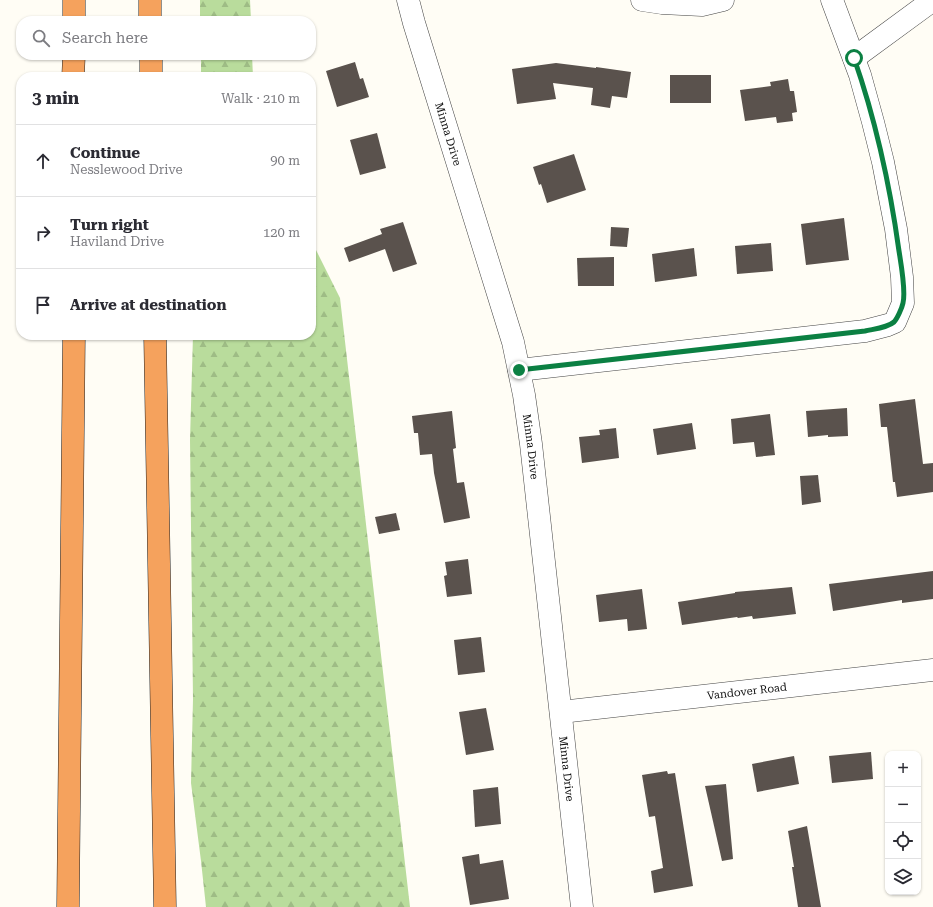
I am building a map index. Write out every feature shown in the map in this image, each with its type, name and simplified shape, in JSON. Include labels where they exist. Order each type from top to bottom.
[{"type":"highway","points":[[74,0],[74,16]]},
{"type":"highway","points":[[150,0],[150,16]]},
{"type":"highway","points":[[73,72],[74,60]]},
{"type":"highway","points":[[151,60],[151,72]]},
{"type":"highway","points":[[68,907],[74,340]]},
{"type":"highway","points":[[155,340],[165,907]]},
{"type":"street","name":"Minna Drive","points":[[408,0],[416,31],[513,342],[519,370],[531,444],[582,907]]},
{"type":"street","points":[[642,0],[662,3],[702,4],[723,0]]},
{"type":"street","points":[[519,370],[865,331],[895,322],[903,303],[902,277],[896,229],[883,162],[854,58],[832,0]]},
{"type":"street","points":[[854,58],[933,0]]},
{"type":"street","name":"Vandover Road","points":[[561,712],[933,670]]},
{"type":"green space","points":[[200,0],[250,0],[251,16],[200,16]]},
{"type":"green space","points":[[201,60],[252,60],[253,72],[201,72]]},
{"type":"green space","points":[[316,250],[340,298],[410,907],[206,907],[191,783],[193,699],[190,440],[193,340],[316,340]]},
{"type":"building","points":[[355,62],[360,79],[363,78],[369,97],[337,107],[326,71]]},
{"type":"building","points":[[556,63],[631,72],[627,98],[612,96],[610,108],[591,105],[593,88],[553,83],[556,99],[517,104],[512,69]]},
{"type":"building","points":[[670,75],[711,75],[711,103],[670,103]]},
{"type":"building","points":[[788,79],[790,91],[794,91],[797,112],[792,113],[793,121],[777,123],[776,117],[745,121],[740,90],[771,86],[770,82]]},
{"type":"building","points":[[377,133],[386,168],[360,175],[350,140]]},
{"type":"building","points":[[574,154],[586,190],[547,203],[541,184],[539,185],[533,167]]},
{"type":"building","points":[[844,218],[849,260],[806,265],[801,224]]},
{"type":"building","points":[[403,222],[417,264],[393,272],[385,249],[349,262],[344,248],[382,234],[380,229]]},
{"type":"building","points":[[611,227],[629,228],[627,247],[610,246]]},
{"type":"building","points":[[771,243],[773,271],[737,274],[735,246]]},
{"type":"building","points":[[694,248],[697,276],[655,282],[652,254]]},
{"type":"building","points":[[614,257],[614,286],[578,286],[577,258]]},
{"type":"building","points":[[915,399],[923,464],[933,463],[933,492],[897,497],[895,482],[893,482],[887,427],[881,427],[879,404]]},
{"type":"building","points":[[847,408],[848,436],[828,437],[828,435],[808,437],[806,411]]},
{"type":"building","points":[[452,411],[456,448],[453,449],[457,483],[464,482],[470,518],[444,523],[434,473],[432,454],[420,455],[418,433],[414,433],[412,416]]},
{"type":"building","points":[[770,414],[775,455],[756,457],[754,442],[733,444],[731,419]]},
{"type":"building","points":[[692,423],[696,449],[657,455],[653,429]]},
{"type":"building","points":[[616,428],[619,458],[582,463],[579,437],[600,435],[599,430]]},
{"type":"building","points":[[818,475],[821,502],[802,505],[800,476]]},
{"type":"building","points":[[396,513],[400,530],[379,534],[375,517]]},
{"type":"building","points":[[468,559],[472,594],[447,597],[444,576],[447,575],[445,562]]},
{"type":"building","points":[[933,571],[933,599],[902,603],[902,600],[833,611],[829,584]]},
{"type":"building","points":[[792,587],[796,614],[753,619],[752,616],[737,617],[682,625],[678,602],[735,592]]},
{"type":"building","points":[[642,589],[647,629],[628,631],[627,619],[599,622],[596,595]]},
{"type":"building","points":[[481,637],[485,672],[458,675],[454,640]]},
{"type":"building","points":[[486,708],[494,750],[466,755],[459,712]]},
{"type":"building","points":[[871,752],[873,779],[832,783],[829,756]]},
{"type":"building","points":[[794,756],[799,784],[757,792],[752,764]]},
{"type":"building","points":[[667,771],[668,774],[675,773],[693,886],[654,893],[651,871],[663,868],[655,816],[649,817],[642,775]]},
{"type":"building","points":[[726,784],[733,859],[722,861],[705,786]]},
{"type":"building","points":[[498,787],[501,824],[475,827],[473,790]]},
{"type":"building","points":[[807,826],[821,907],[798,907],[792,867],[794,867],[788,831]]},
{"type":"building","points":[[479,854],[480,864],[503,860],[509,899],[470,905],[462,857]]},
{"type":"route","points":[[519,370],[865,331],[895,322],[903,303],[902,277],[896,229],[883,162],[860,75],[854,58]]}]
